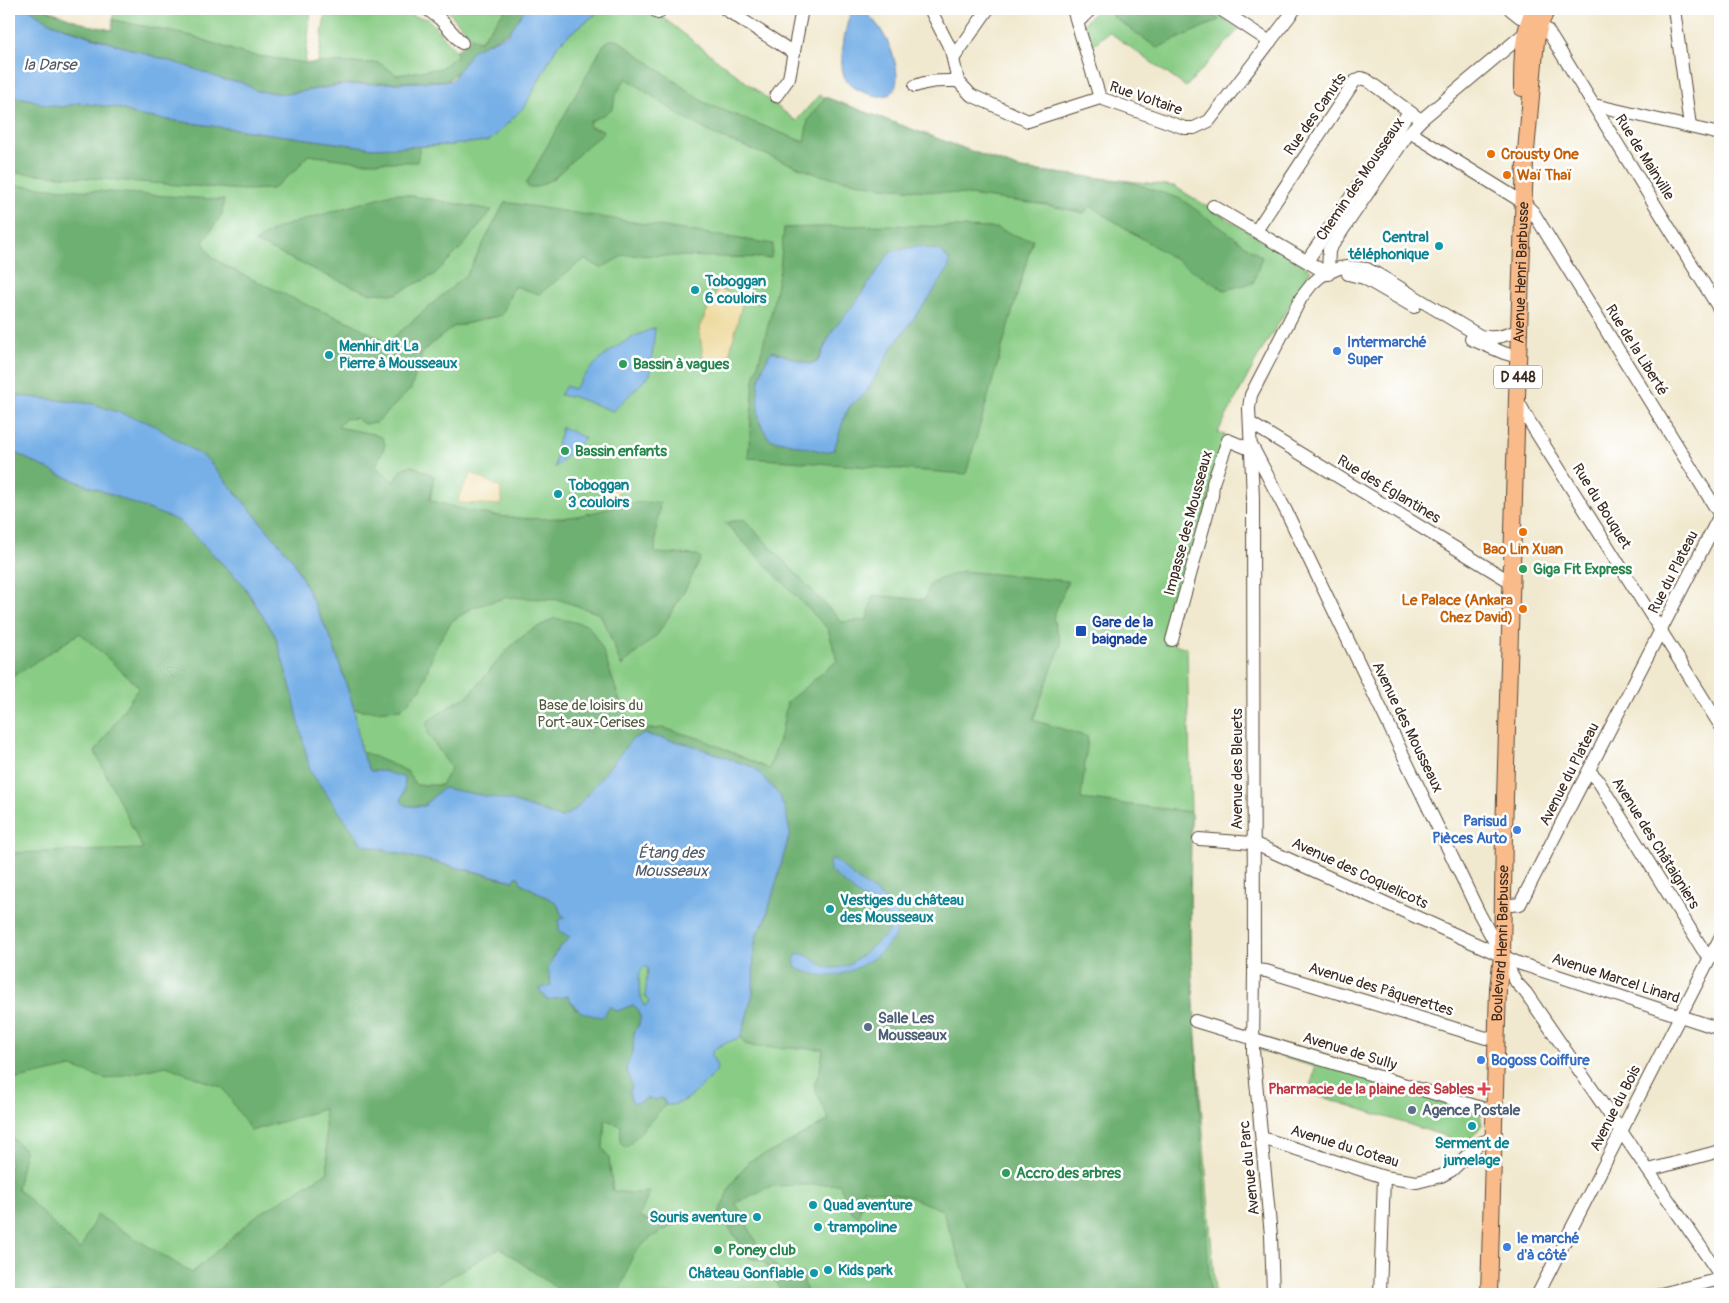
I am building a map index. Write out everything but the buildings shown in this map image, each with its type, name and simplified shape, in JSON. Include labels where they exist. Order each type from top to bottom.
[{"type":"main road","name":"Avenue Henri Barbusse","points":[[1525,162],[1521,126],[1522,55],[1532,18],[1547,9]]},
{"type":"main road","name":"Avenue Henri Barbusse","points":[[1511,586],[1525,162],[1536,49],[1532,18]]},
{"type":"main road","name":"Boulevard Henri Barbusse","points":[[1489,1294],[1498,988],[1502,956],[1511,586]]},
{"type":"street","points":[[427,9],[440,19],[462,43]]},
{"type":"street","points":[[725,9],[794,53]]},
{"type":"street","points":[[776,96],[789,78],[802,9]]},
{"type":"street","points":[[915,86],[936,80],[958,81],[951,50],[930,9]]},
{"type":"street","points":[[953,59],[988,9]]},
{"type":"street","points":[[1073,9],[1100,98]]},
{"type":"street","points":[[1078,22],[1091,9]]},
{"type":"street","points":[[1220,9],[1270,42]]},
{"type":"street","name":"Rue Voltaire","points":[[958,81],[971,95],[1028,122],[1100,98],[1185,128],[1194,128],[1209,121],[1295,9]]},
{"type":"street","points":[[1510,9],[1520,17],[1532,18]]},
{"type":"street","points":[[1674,9],[1690,126]]},
{"type":"street","name":"Rue de Mainville","points":[[1532,18],[1547,30],[1720,310]]},
{"type":"street","name":"Chemin des Mousseaux","points":[[1328,274],[1329,250],[1408,134],[1532,18]]},
{"type":"street","name":"Rue des Canuts","points":[[1256,231],[1354,82],[1361,78],[1367,80],[1421,120]]},
{"type":"street","points":[[1594,105],[1720,134]]},
{"type":"street","name":"Chemin des Mousseaux","points":[[1307,261],[1409,112]]},
{"type":"street","name":"Rue de la Liberté","points":[[1416,136],[1524,203],[1533,212],[1720,515]]},
{"type":"street","points":[[1213,206],[1328,274],[1357,275],[1364,278],[1478,343],[1518,357]]},
{"type":"street","points":[[1250,423],[1249,408],[1251,395],[1301,298],[1321,276],[1339,268],[1367,269],[1480,336],[1489,338],[1502,337],[1519,330]]},
{"type":"street","name":"Rue du Bouquet","points":[[1517,399],[1720,724]]},
{"type":"street","name":"Avenue des Bleuets","points":[[1250,423],[1252,448],[1253,1039]]},
{"type":"street","name":"Rue des Églantines","points":[[1250,423],[1511,586]]},
{"type":"street","name":"Impasse des Mousseaux","points":[[1172,640],[1214,490],[1213,483],[1228,440],[1252,448]]},
{"type":"street","name":"Avenue des Mousseaux","points":[[1252,448],[1286,511],[1479,913],[1516,982],[1720,1275]]},
{"type":"street","name":"Rue du Plateau","points":[[1655,643],[1720,515]]},
{"type":"street","name":"Avenue du Plateau","points":[[1502,906],[1520,904],[1655,643]]},
{"type":"street","name":"Avenue des Châtaigniers","points":[[1589,771],[1597,778],[1703,950],[1710,958]]},
{"type":"street","name":"Avenue des Coquelicots","points":[[1199,839],[1253,843],[1502,956]]},
{"type":"street","name":"Avenue du Bois","points":[[1538,1294],[1720,938]]},
{"type":"street","name":"Avenue Marcel Linard","points":[[1502,956],[1518,963],[1720,1029]]},
{"type":"street","name":"Avenue des Pâquerettes","points":[[1254,970],[1266,971],[1486,1038],[1498,1035]]},
{"type":"street","name":"Avenue de Sully","points":[[1195,1022],[1495,1112]]},
{"type":"street","name":"Avenue du Parc","points":[[1253,1039],[1271,1235],[1273,1294]]},
{"type":"street","name":"Avenue du Coteau","points":[[1262,1138],[1384,1177],[1417,1182],[1441,1176],[1452,1170],[1480,1143],[1494,1138]]},
{"type":"street","points":[[1648,1170],[1720,1151]]},
{"type":"street","points":[[1380,1294],[1384,1177]]},
{"type":"street","points":[[1661,1294],[1720,1279]]},
{"type":"green space","points":[[28,9],[45,9],[88,25],[112,30],[113,20],[192,36],[244,54],[305,63],[379,63],[397,75],[441,68],[458,55],[456,51],[471,37],[480,42],[506,9],[526,9],[512,30],[485,44],[449,80],[338,85],[286,94],[258,91],[51,23]]},
{"type":"green space","points":[[114,9],[311,9],[305,63],[244,54],[192,36],[113,20]]},
{"type":"green space","points":[[326,9],[377,9],[428,19],[458,55],[441,68],[397,75],[379,63],[318,63]]},
{"type":"green space","points":[[446,9],[506,9],[479,42],[471,37]]},
{"type":"green space","name":"Base de loisirs du Port-aux-Cerises","points":[[597,9],[652,9],[796,121],[819,95],[1020,169],[1174,186],[1311,270],[1259,355],[1218,432],[1227,436],[1168,642],[1187,648],[1191,812],[1190,934],[1215,1294],[9,1294],[9,96],[119,108],[140,116],[373,148],[451,145],[493,138],[525,106],[557,46],[596,14]]},
{"type":"green space","points":[[1098,9],[1207,9],[1239,29],[1186,87],[1109,32],[1090,47],[1083,24]]},
{"type":"green space","points":[[1122,9],[1204,9],[1219,20],[1157,48],[1111,15]]},
{"type":"green space","points":[[610,40],[618,40],[705,103],[804,142],[808,120],[825,97],[1020,169],[1127,181],[1181,199],[1262,257],[1253,283],[1224,290],[1090,206],[1084,213],[1046,205],[960,194],[882,187],[819,175],[717,136],[687,120],[626,78],[615,96],[613,108],[589,122],[590,127],[603,130],[602,134],[553,179],[536,187],[529,188],[526,184],[604,44]]},
{"type":"green space","points":[[9,96],[62,107],[79,103],[119,108],[140,116],[373,148],[420,145],[417,162],[362,162],[308,155],[297,169],[272,189],[243,190],[9,172]]},
{"type":"green space","points":[[9,185],[224,200],[222,214],[203,242],[211,256],[227,267],[307,305],[352,323],[387,343],[467,274],[505,202],[773,244],[771,258],[624,255],[601,268],[586,260],[582,261],[539,294],[514,286],[502,315],[453,327],[423,351],[411,389],[376,423],[364,424],[356,418],[345,419],[338,427],[373,434],[383,438],[385,445],[376,467],[394,482],[404,467],[413,466],[434,476],[430,500],[465,510],[533,519],[570,517],[637,503],[660,503],[655,553],[697,555],[701,558],[685,590],[658,634],[621,666],[600,614],[560,600],[508,597],[474,607],[452,621],[435,648],[421,689],[401,709],[373,711],[354,709],[332,641],[293,560],[207,459],[93,404],[9,395]]},
{"type":"green space","points":[[395,193],[492,210],[462,247],[434,275],[395,294],[369,293],[255,242],[277,228]]},
{"type":"green space","points":[[885,225],[997,228],[1022,238],[1033,239],[966,474],[748,458],[754,380],[771,314],[780,268],[784,228]],"holes":[[[890,253],[931,295],[892,348],[876,376],[850,406],[840,426],[802,446],[770,439],[760,424],[772,351],[809,364],[818,360],[832,331],[856,302]]]},
{"type":"green space","points":[[9,450],[58,474],[179,521],[242,583],[275,635],[291,688],[363,845],[513,881],[516,877],[520,877],[521,883],[557,903],[561,914],[565,917],[570,937],[555,953],[568,996],[575,1009],[611,1007],[617,1011],[633,1005],[638,1010],[640,1021],[634,1031],[633,1052],[626,1067],[638,1103],[655,1097],[665,1101],[665,1105],[626,1148],[620,1143],[621,1126],[605,1119],[603,1148],[609,1158],[613,1191],[631,1193],[650,1192],[639,1217],[659,1225],[675,1218],[675,1225],[655,1235],[638,1249],[633,1255],[623,1282],[616,1294],[565,1294],[500,1248],[421,1294],[9,1294],[9,1135],[25,1150],[17,1188],[80,1250],[97,1215],[192,1273],[256,1216],[328,1172],[324,1109],[251,1131],[223,1088],[166,1066],[106,1079],[72,1067],[9,1081],[9,853],[143,849],[95,752],[139,687],[80,633],[9,679]]},
{"type":"green space","points":[[744,519],[842,622],[867,620],[873,595],[924,600],[931,582],[963,571],[1068,581],[1053,618],[1061,644],[1033,720],[1088,737],[1081,799],[1191,812],[1190,934],[1210,1294],[972,1294],[942,1210],[907,1196],[863,1189],[859,1217],[852,1212],[839,1184],[771,1186],[736,1203],[756,1242],[786,1279],[802,1272],[807,1294],[782,1294],[765,1262],[750,1258],[719,1213],[730,1186],[749,1161],[775,1150],[829,1120],[814,1086],[820,1069],[823,1049],[756,1047],[745,1044],[741,1037],[753,993],[754,946],[758,931],[765,922],[790,833],[755,768],[691,745],[644,734],[575,810],[561,818],[512,801],[434,796],[425,806],[407,806],[401,801],[404,791],[393,778],[382,772],[370,771],[361,751],[407,771],[416,785],[441,785],[451,768],[428,734],[427,722],[469,695],[509,648],[528,632],[555,618],[588,625],[602,648],[623,710],[638,730],[663,728],[702,739],[769,769],[782,730],[787,702],[837,661],[828,629],[725,523]]},
{"type":"green space","points":[[1257,1044],[1480,1113],[1482,1125],[1467,1143],[1310,1093],[1315,1067],[1259,1050]]},
{"type":"sand","points":[[718,288],[743,300],[728,360],[704,364],[699,328]]},
{"type":"sand","points":[[472,473],[501,488],[501,505],[458,503],[459,495]]},
{"type":"sand","points":[[618,480],[621,486],[614,503],[602,499],[608,483]]},
{"type":"water","name":"la Darse","points":[[9,9],[29,9],[51,23],[88,36],[192,68],[224,80],[241,82],[257,91],[286,94],[342,85],[452,80],[473,50],[508,34],[525,9],[597,9],[596,14],[557,46],[525,106],[493,138],[488,141],[451,145],[373,148],[140,116],[119,108],[79,103],[62,107],[46,105],[29,99],[9,96]]},
{"type":"water","points":[[852,9],[867,14],[872,18],[888,42],[894,57],[897,74],[897,82],[890,94],[885,96],[871,95],[852,85],[844,76],[842,62],[844,42],[847,23]]},
{"type":"water","points":[[917,246],[941,251],[949,260],[949,268],[892,348],[866,393],[850,406],[845,415],[834,450],[825,452],[770,439],[760,422],[758,395],[760,376],[772,351],[809,364],[818,361],[832,331],[856,302],[890,252]]},
{"type":"water","name":"Bassin à vagues","points":[[655,328],[650,375],[613,411],[571,396],[560,395],[566,386],[574,389],[591,368],[610,352],[631,338]]},
{"type":"water","name":"Étang des Mousseaux","points":[[9,395],[93,404],[150,423],[207,459],[293,560],[332,641],[354,709],[361,751],[370,771],[383,771],[405,778],[401,801],[407,806],[425,806],[443,788],[512,801],[561,818],[575,810],[632,739],[644,734],[691,745],[755,768],[780,796],[790,833],[765,921],[758,931],[754,946],[753,993],[741,1037],[719,1046],[713,1051],[712,1056],[717,1066],[716,1072],[693,1094],[680,1103],[665,1105],[665,1101],[661,1098],[654,1100],[648,1098],[638,1103],[632,1102],[629,1092],[632,1087],[626,1067],[633,1052],[634,1031],[640,1021],[640,1014],[636,1008],[633,1005],[617,1011],[610,1007],[602,1017],[595,1016],[581,1012],[568,996],[547,1000],[539,989],[551,985],[548,969],[555,953],[570,937],[559,931],[559,920],[565,917],[561,914],[557,903],[521,883],[519,877],[516,877],[514,881],[363,845],[310,771],[291,688],[275,635],[242,583],[179,521],[58,474],[9,450]],"holes":[[[644,966],[648,968],[645,997],[649,1001],[644,1006],[639,980],[641,970]]]},
{"type":"water","name":"Bassin enfants","points":[[562,427],[585,438],[555,468],[557,445]]},
{"type":"water","points":[[834,859],[854,877],[890,904],[897,914],[898,925],[895,935],[878,955],[854,969],[842,974],[828,976],[796,968],[794,959],[798,953],[828,967],[846,966],[882,938],[888,932],[891,925],[889,918],[830,871],[829,862]]},
{"type":"place","name":"Crousty One","points":[[1491,154]]},
{"type":"place","name":"Waï Thaï","points":[[1507,175]]},
{"type":"place","name":"Central téléphonique","points":[[1439,246]]},
{"type":"place","name":"Toboggan 6 couloirs","points":[[695,290]]},
{"type":"place","name":"Intermarché Super","points":[[1337,351]]},
{"type":"place","name":"Menhir dit La Pierre à Mousseaux","points":[[329,355]]},
{"type":"place","name":"Bassin à vagues","points":[[623,364]]},
{"type":"place","name":"Bassin enfants","points":[[565,451]]},
{"type":"place","name":"Toboggan 3 couloirs","points":[[558,494]]},
{"type":"place","name":"Bao Lin Xuan","points":[[1523,532]]},
{"type":"place","name":"Giga Fit Express","points":[[1523,569]]},
{"type":"place","name":"Le Palace (Ankara Chez David)","points":[[1523,609]]},
{"type":"place","name":"Gare de la baignade","points":[[1081,631]]},
{"type":"place","name":"Parisud Pièces Auto","points":[[1517,830]]},
{"type":"place","name":"Vestiges du château des Mousseaux","points":[[830,909]]},
{"type":"place","name":"Salle Les Mousseaux","points":[[868,1027]]},
{"type":"place","name":"Bogoss Coiffure","points":[[1481,1060]]},
{"type":"place","name":"Pharmacie de la plaine des Sables","points":[[1484,1089]]},
{"type":"place","name":"Agence Postale","points":[[1412,1110]]},
{"type":"place","name":"Serment de jumelage","points":[[1472,1126]]},
{"type":"place","name":"Accro des arbres","points":[[1006,1173]]},
{"type":"place","name":"Quad aventure","points":[[813,1205]]},
{"type":"place","name":"Souris aventure","points":[[757,1217]]},
{"type":"place","name":"trampoline","points":[[818,1227]]},
{"type":"place","name":"le marché d'à côté","points":[[1507,1247]]},
{"type":"place","name":"Poney club","points":[[718,1250]]},
{"type":"place","name":"Kids park","points":[[828,1270]]},
{"type":"place","name":"Château Gonflable","points":[[814,1273]]}]
